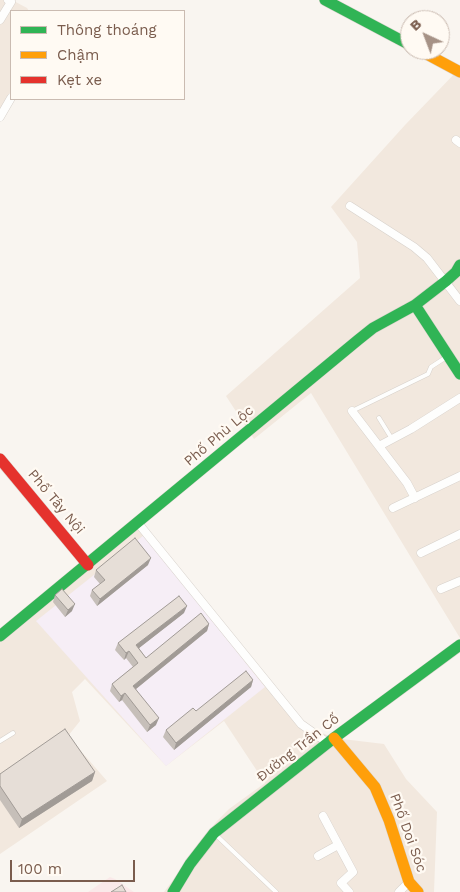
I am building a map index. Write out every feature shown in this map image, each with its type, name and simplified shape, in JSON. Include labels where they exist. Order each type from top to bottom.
[{"type":"street","points":[[0,20],[8,12],[11,2],[8,0]]},
{"type":"street","points":[[325,0],[400,40]]},
{"type":"street","points":[[441,60],[459,69]]},
{"type":"street","points":[[0,117],[6,102]]},
{"type":"street","points":[[350,206],[414,247],[427,258],[460,301]]},
{"type":"street","name":"Phố Phù Lộc","points":[[0,636],[373,328],[416,305],[458,271]]},
{"type":"street","points":[[416,305],[460,374]]},
{"type":"street","points":[[378,446],[412,429],[460,398]]},
{"type":"street","points":[[352,411],[408,483],[415,498]]},
{"type":"street","name":"Phố Tây Nội","points":[[0,459],[88,565]]},
{"type":"street","points":[[393,508],[460,476]]},
{"type":"street","points":[[138,523],[301,724],[331,740]]},
{"type":"street","points":[[421,552],[460,534]]},
{"type":"street","points":[[441,589],[460,581]]},
{"type":"street","name":"Đường Trần Cố","points":[[173,892],[190,864],[214,833],[331,740],[460,645]]},
{"type":"street","name":"Phố Doi Sóc","points":[[331,740],[375,787],[389,820],[409,882],[418,892]]},
{"type":"street","points":[[323,816],[353,872],[341,883],[349,892]]},
{"type":"street","points":[[318,856],[338,845]]},
{"type":"street","points":[[398,892],[409,882]]},
{"type":"lane","points":[[352,411],[428,374],[431,367],[449,356]]},
{"type":"lane","points":[[379,418],[392,439]]},
{"type":"lane","points":[[0,741],[13,733]]},
{"type":"lane","points":[[214,833],[276,892]]},
{"type":"shaded area","points":[[0,0],[12,0],[28,10],[10,10],[10,93],[0,109]]},
{"type":"shaded area","points":[[460,68],[460,638],[311,393],[254,439],[226,396],[360,278],[357,242],[331,207],[405,125]]},
{"type":"shaded area","points":[[137,517],[303,721],[318,731],[334,738],[384,744],[406,779],[437,812],[434,892],[164,892],[216,822],[229,809],[265,783],[224,721],[166,766],[85,679],[72,692],[80,721],[68,736],[107,781],[0,854],[0,631]]},
{"type":"shaded area","points":[[144,535],[265,687],[166,766],[36,621]]},
{"type":"shaded area","points":[[110,877],[115,879],[134,892],[88,892]]},
{"type":"building","points":[[135,538],[151,558],[100,599],[92,590],[105,580],[96,570]]},
{"type":"building","points":[[62,589],[75,604],[68,610],[55,595]]},
{"type":"building","points":[[179,596],[187,606],[136,645],[146,658],[201,613],[209,624],[133,686],[159,718],[150,725],[125,693],[121,696],[112,684],[138,663],[129,651],[126,653],[118,643]]},
{"type":"building","points":[[246,671],[253,680],[176,743],[166,730],[193,708],[196,711]]},
{"type":"building","points":[[65,729],[95,772],[22,819],[0,786],[0,774]]},
{"type":"building","points":[[122,885],[126,892],[111,892]]},
{"type":"traffic: fast","points":[[325,0],[400,40]]},
{"type":"traffic: fast","points":[[0,636],[358,340],[373,328],[415,305],[446,281],[456,272],[460,265]]},
{"type":"traffic: fast","points":[[415,305],[460,374]]},
{"type":"traffic: fast","points":[[173,892],[190,864],[214,833],[334,738],[460,645]]},
{"type":"traffic: slow","points":[[438,60],[460,72]]},
{"type":"traffic: slow","points":[[334,738],[375,787],[389,820],[409,882],[418,892]]},
{"type":"traffic: jam","points":[[0,459],[88,565]]}]
